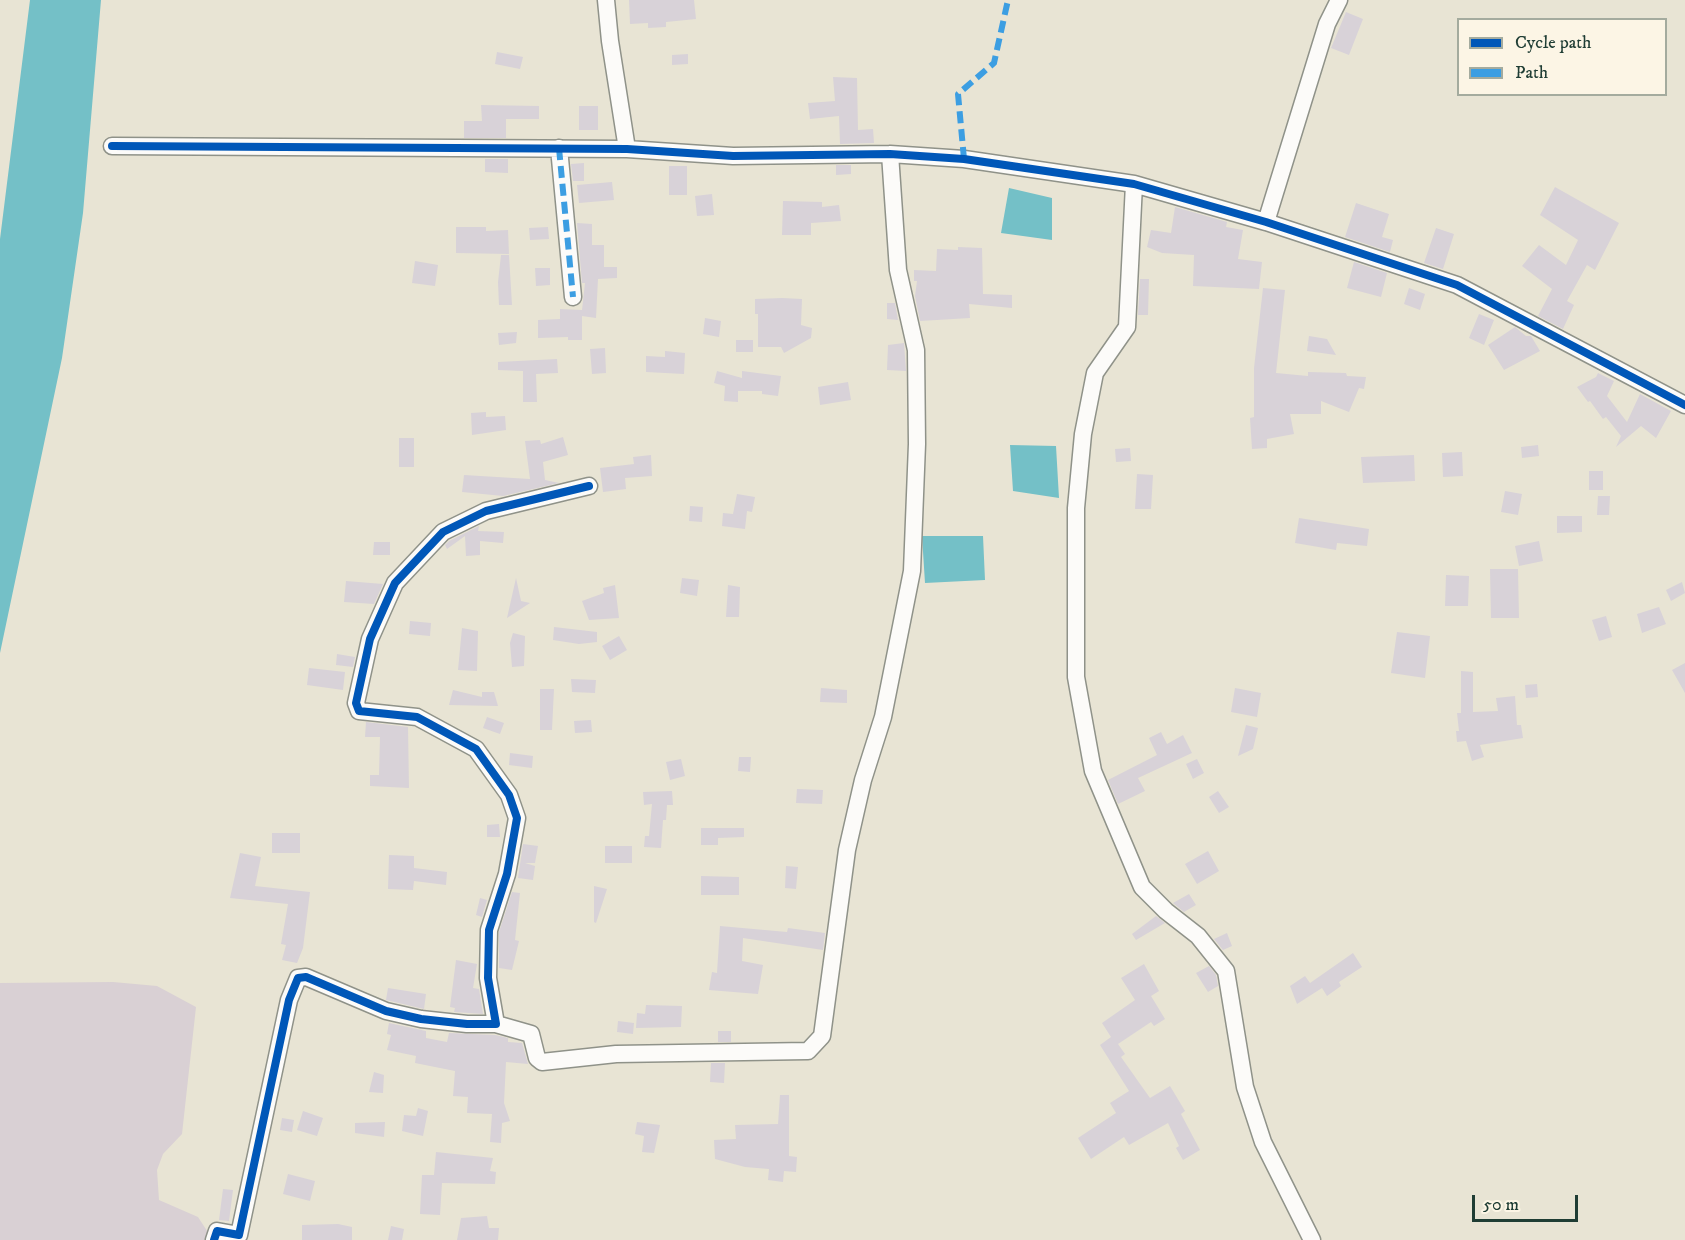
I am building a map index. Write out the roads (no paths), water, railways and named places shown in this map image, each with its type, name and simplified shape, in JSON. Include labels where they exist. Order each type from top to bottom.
[{"type":"street","points":[[606,0],[627,148]]},
{"type":"street","points":[[1266,222],[1327,24],[1339,0]]},
{"type":"street","points":[[112,146],[627,148],[733,156],[890,154],[964,159],[1134,184],[1266,222],[1457,285],[1685,405]]},
{"type":"street","points":[[559,148],[573,297]]},
{"type":"street","points":[[214,1240],[217,1231],[239,1235],[289,1000],[298,978],[306,977],[386,1011],[421,1019],[467,1024],[496,1023],[534,1036],[537,1058],[542,1062],[616,1054],[808,1051],[822,1036],[847,850],[864,780],[883,717],[912,571],[917,444],[916,350],[898,270],[890,154]]},
{"type":"street","points":[[1134,184],[1126,327],[1095,373],[1083,434],[1076,508],[1076,677],[1094,771],[1142,887],[1166,911],[1198,936],[1226,971],[1245,1087],[1263,1142],[1312,1240]]},
{"type":"street","points":[[496,1023],[488,978],[489,930],[507,874],[517,818],[509,795],[476,749],[417,717],[359,711],[356,703],[370,639],[395,583],[443,532],[486,511],[589,486]]},
{"type":"water","points":[[30,0],[101,0],[83,213],[62,358],[0,653],[0,239]]},
{"type":"water","points":[[1009,188],[1052,198],[1052,240],[1001,233]]},
{"type":"water","points":[[1010,445],[1056,446],[1059,498],[1013,491]]},
{"type":"water","points":[[922,536],[983,536],[985,580],[925,583]]}]
